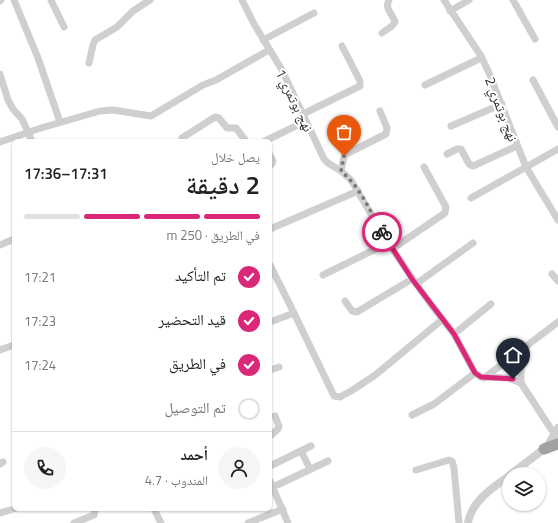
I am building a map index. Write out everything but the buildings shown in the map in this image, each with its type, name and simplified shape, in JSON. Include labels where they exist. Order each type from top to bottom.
[{"type":"street","points":[[14,0],[38,58],[60,122]]},
{"type":"street","points":[[51,0],[64,27]]},
{"type":"street","points":[[89,63],[95,40],[117,27],[133,11],[150,0]]},
{"type":"street","name":"نهج بوتمري 1","points":[[242,0],[263,40],[282,70],[324,159],[351,180],[390,246],[454,334],[475,373]]},
{"type":"street","points":[[382,33],[395,22],[388,8],[389,0]]},
{"type":"street","name":"نهج بوتمري 2","points":[[444,0],[489,73],[526,167],[558,220]]},
{"type":"street","points":[[450,10],[469,0]]},
{"type":"street","points":[[513,0],[535,39]]},
{"type":"street","points":[[263,40],[314,14]]},
{"type":"street","points":[[268,139],[360,86],[360,81],[342,46]]},
{"type":"street","points":[[0,142],[60,122],[100,111],[113,110],[151,116],[203,85],[216,80],[269,50]]},
{"type":"street","points":[[425,84],[481,58]]},
{"type":"street","points":[[0,74],[8,100],[22,119],[31,139]]},
{"type":"street","points":[[533,80],[558,127]]},
{"type":"street","points":[[450,126],[502,104]]},
{"type":"street","points":[[341,171],[346,154],[386,134],[387,128],[380,111]]},
{"type":"street","points":[[182,138],[214,117],[220,118],[227,128],[236,128],[244,139]]},
{"type":"street","points":[[448,154],[457,149],[461,149],[469,164],[473,166],[517,146]]},
{"type":"street","points":[[471,198],[558,149]]},
{"type":"street","points":[[323,275],[390,246],[445,213],[446,207],[424,168]]},
{"type":"street","points":[[272,228],[358,191]]},
{"type":"street","points":[[0,245],[12,240]]},
{"type":"street","points":[[345,301],[352,311],[357,312],[414,281],[473,243]]},
{"type":"street","points":[[272,269],[334,396],[340,397],[374,376],[443,319]]},
{"type":"street","points":[[552,274],[558,281]]},
{"type":"street","points":[[454,334],[491,304]]},
{"type":"street","points":[[272,321],[294,313]]},
{"type":"street","points":[[484,378],[558,322]]},
{"type":"street","points":[[0,350],[12,345]]},
{"type":"street","points":[[520,467],[554,440],[521,383],[521,362],[525,347]]},
{"type":"street","points":[[272,369],[279,367]]},
{"type":"street","points":[[412,415],[437,401],[475,373],[484,378],[509,378],[521,383]]},
{"type":"street","points":[[272,434],[279,426],[275,416]]},
{"type":"street","points":[[272,465],[312,446]]},
{"type":"street","points":[[301,451],[310,469]]},
{"type":"street","points":[[416,470],[449,460],[452,461],[454,468],[458,523],[468,521],[475,507],[485,495],[502,481]]},
{"type":"street","points":[[272,484],[328,461]]},
{"type":"street","points":[[272,486],[288,523]]},
{"type":"street","points":[[248,523],[282,509]]},
{"type":"street","points":[[0,513],[12,510]]},
{"type":"street","points":[[74,523],[94,515],[95,511]]},
{"type":"street","points":[[155,511],[161,523]]},
{"type":"way so far","points":[[344,156],[341,171],[351,180],[382,232]]},
{"type":"route","points":[[382,232],[412,279],[454,334],[475,373],[484,378],[513,379]]}]
